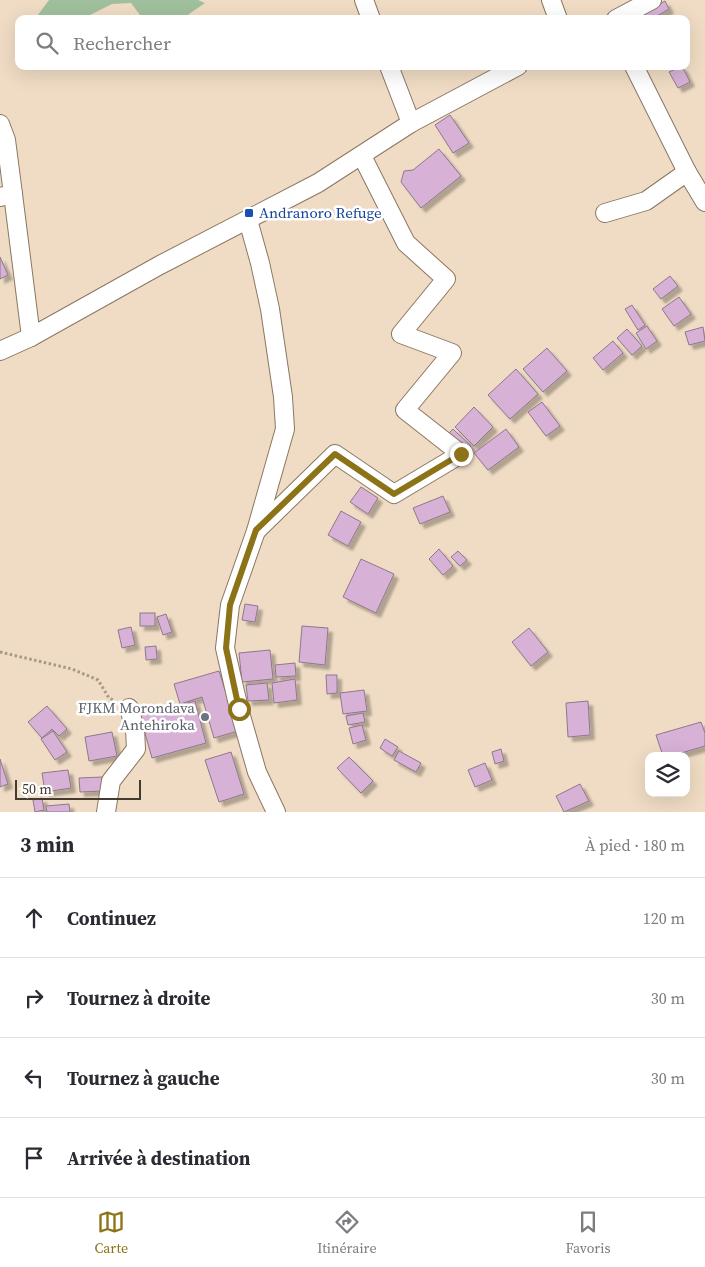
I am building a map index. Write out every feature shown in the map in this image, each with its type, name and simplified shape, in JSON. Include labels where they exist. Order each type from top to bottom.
[{"type":"street","points":[[364,0],[370,15]]},
{"type":"street","points":[[551,0],[557,15]]},
{"type":"street","points":[[624,15],[652,0]]},
{"type":"street","points":[[391,70],[412,123]]},
{"type":"street","points":[[0,351],[32,337],[160,265],[318,183],[412,123],[511,70]]},
{"type":"street","points":[[636,70],[687,172],[703,193]]},
{"type":"street","points":[[0,124],[6,140],[6,196],[32,337]]},
{"type":"street","points":[[256,530],[335,454],[394,494],[461,454],[406,410],[452,352],[401,334],[446,279],[406,243],[362,156]]},
{"type":"street","points":[[606,213],[646,201],[687,172]]},
{"type":"street","points":[[248,220],[270,309],[283,397],[285,430],[256,530],[230,605],[226,648],[239,709],[257,772],[276,812]]},
{"type":"street","points":[[106,812],[111,781],[136,749],[135,729],[129,708]]},
{"type":"path","points":[[0,652],[72,669],[98,680],[109,698],[129,708]]},
{"type":"green space","points":[[49,0],[198,0],[205,3],[188,15],[140,15],[131,3],[112,4],[90,15],[38,15]]},
{"type":"building","points":[[665,1],[669,9],[659,15],[641,15]]},
{"type":"building","points":[[684,70],[690,82],[678,88],[669,72]]},
{"type":"building","points":[[450,115],[469,143],[453,153],[435,125]]},
{"type":"building","points":[[439,149],[461,176],[421,208],[401,182],[404,171],[413,170]]},
{"type":"building","points":[[0,257],[8,275],[0,279]]},
{"type":"building","points":[[670,276],[678,286],[661,299],[653,289]]},
{"type":"building","points":[[679,297],[691,314],[674,326],[662,309]]},
{"type":"building","points":[[632,305],[645,325],[638,330],[625,309]]},
{"type":"building","points":[[647,326],[657,341],[646,349],[636,333]]},
{"type":"building","points":[[703,327],[705,341],[689,345],[685,332]]},
{"type":"building","points":[[627,329],[642,346],[632,355],[617,338]]},
{"type":"building","points":[[613,341],[623,353],[603,370],[593,358]]},
{"type":"building","points":[[547,348],[567,371],[543,392],[523,369]]},
{"type":"building","points":[[516,369],[538,394],[510,419],[488,395]]},
{"type":"building","points":[[542,402],[560,426],[546,436],[528,412]]},
{"type":"building","points":[[474,407],[493,427],[474,446],[455,427]]},
{"type":"building","points":[[453,429],[471,446],[464,454],[446,436]]},
{"type":"building","points":[[506,429],[519,447],[488,470],[474,453]]},
{"type":"building","points":[[361,487],[378,498],[368,514],[350,502]]},
{"type":"building","points":[[443,496],[450,512],[420,524],[413,508]]},
{"type":"building","points":[[341,511],[361,522],[348,546],[328,535]]},
{"type":"building","points":[[439,549],[453,566],[443,575],[429,559]]},
{"type":"building","points":[[458,551],[467,560],[460,566],[451,557]]},
{"type":"building","points":[[361,559],[394,574],[376,613],[343,597]]},
{"type":"building","points":[[245,604],[258,606],[255,622],[242,620]]},
{"type":"building","points":[[140,613],[155,613],[155,626],[140,626]]},
{"type":"building","points":[[166,614],[172,632],[163,635],[157,617]]},
{"type":"building","points":[[302,626],[328,628],[325,665],[299,662]]},
{"type":"building","points":[[131,627],[135,645],[122,648],[118,630]]},
{"type":"building","points":[[529,628],[548,652],[531,666],[512,642]]},
{"type":"building","points":[[156,646],[157,659],[146,660],[145,647]]},
{"type":"building","points":[[270,650],[273,679],[242,682],[239,653]]},
{"type":"building","points":[[295,663],[296,676],[276,677],[275,665]]},
{"type":"building","points":[[219,671],[238,731],[214,738],[202,697],[180,704],[174,684]]},
{"type":"building","points":[[326,675],[337,675],[337,693],[327,694]]},
{"type":"building","points":[[295,679],[297,700],[274,703],[272,683]]},
{"type":"building","points":[[267,683],[269,700],[248,701],[246,685]]},
{"type":"building","points":[[364,690],[367,711],[343,714],[340,693]]},
{"type":"building","points":[[195,701],[206,743],[152,758],[140,716]]},
{"type":"building","points":[[588,701],[590,735],[568,737],[566,703]]},
{"type":"building","points":[[47,706],[67,729],[59,736],[52,729],[42,738],[28,722]]},
{"type":"building","points":[[363,713],[365,722],[348,725],[346,716]]},
{"type":"building","points":[[701,722],[705,733],[705,746],[685,752],[662,752],[656,735]]},
{"type":"building","points":[[362,725],[366,740],[353,744],[349,728]]},
{"type":"building","points":[[53,731],[67,752],[55,760],[41,739]]},
{"type":"building","points":[[112,732],[117,756],[89,761],[85,737]]},
{"type":"building","points":[[385,739],[398,747],[392,756],[380,748]]},
{"type":"building","points":[[501,749],[504,761],[495,764],[492,752]]},
{"type":"building","points":[[399,751],[421,763],[416,772],[394,760]]},
{"type":"building","points":[[231,752],[244,794],[219,802],[205,760]]},
{"type":"building","points":[[349,757],[373,781],[361,793],[337,768]]},
{"type":"building","points":[[0,759],[8,784],[0,787]]},
{"type":"building","points":[[485,763],[492,780],[475,787],[468,770]]},
{"type":"building","points":[[68,770],[71,788],[45,792],[42,773]]},
{"type":"building","points":[[102,777],[103,791],[80,792],[79,778]]},
{"type":"building","points":[[580,784],[589,801],[564,812],[556,796]]},
{"type":"building","points":[[42,798],[44,810],[35,812],[33,800]]},
{"type":"building","points":[[69,804],[70,812],[47,812],[46,806]]},
{"type":"place","name":"Andranoro Refuge","points":[[249,213]]},
{"type":"place","name":"FJKM Morondava Antehiroka","points":[[205,717]]},
{"type":"route","points":[[239,709],[226,648],[230,605],[256,530],[335,454],[394,494],[461,454]]}]
